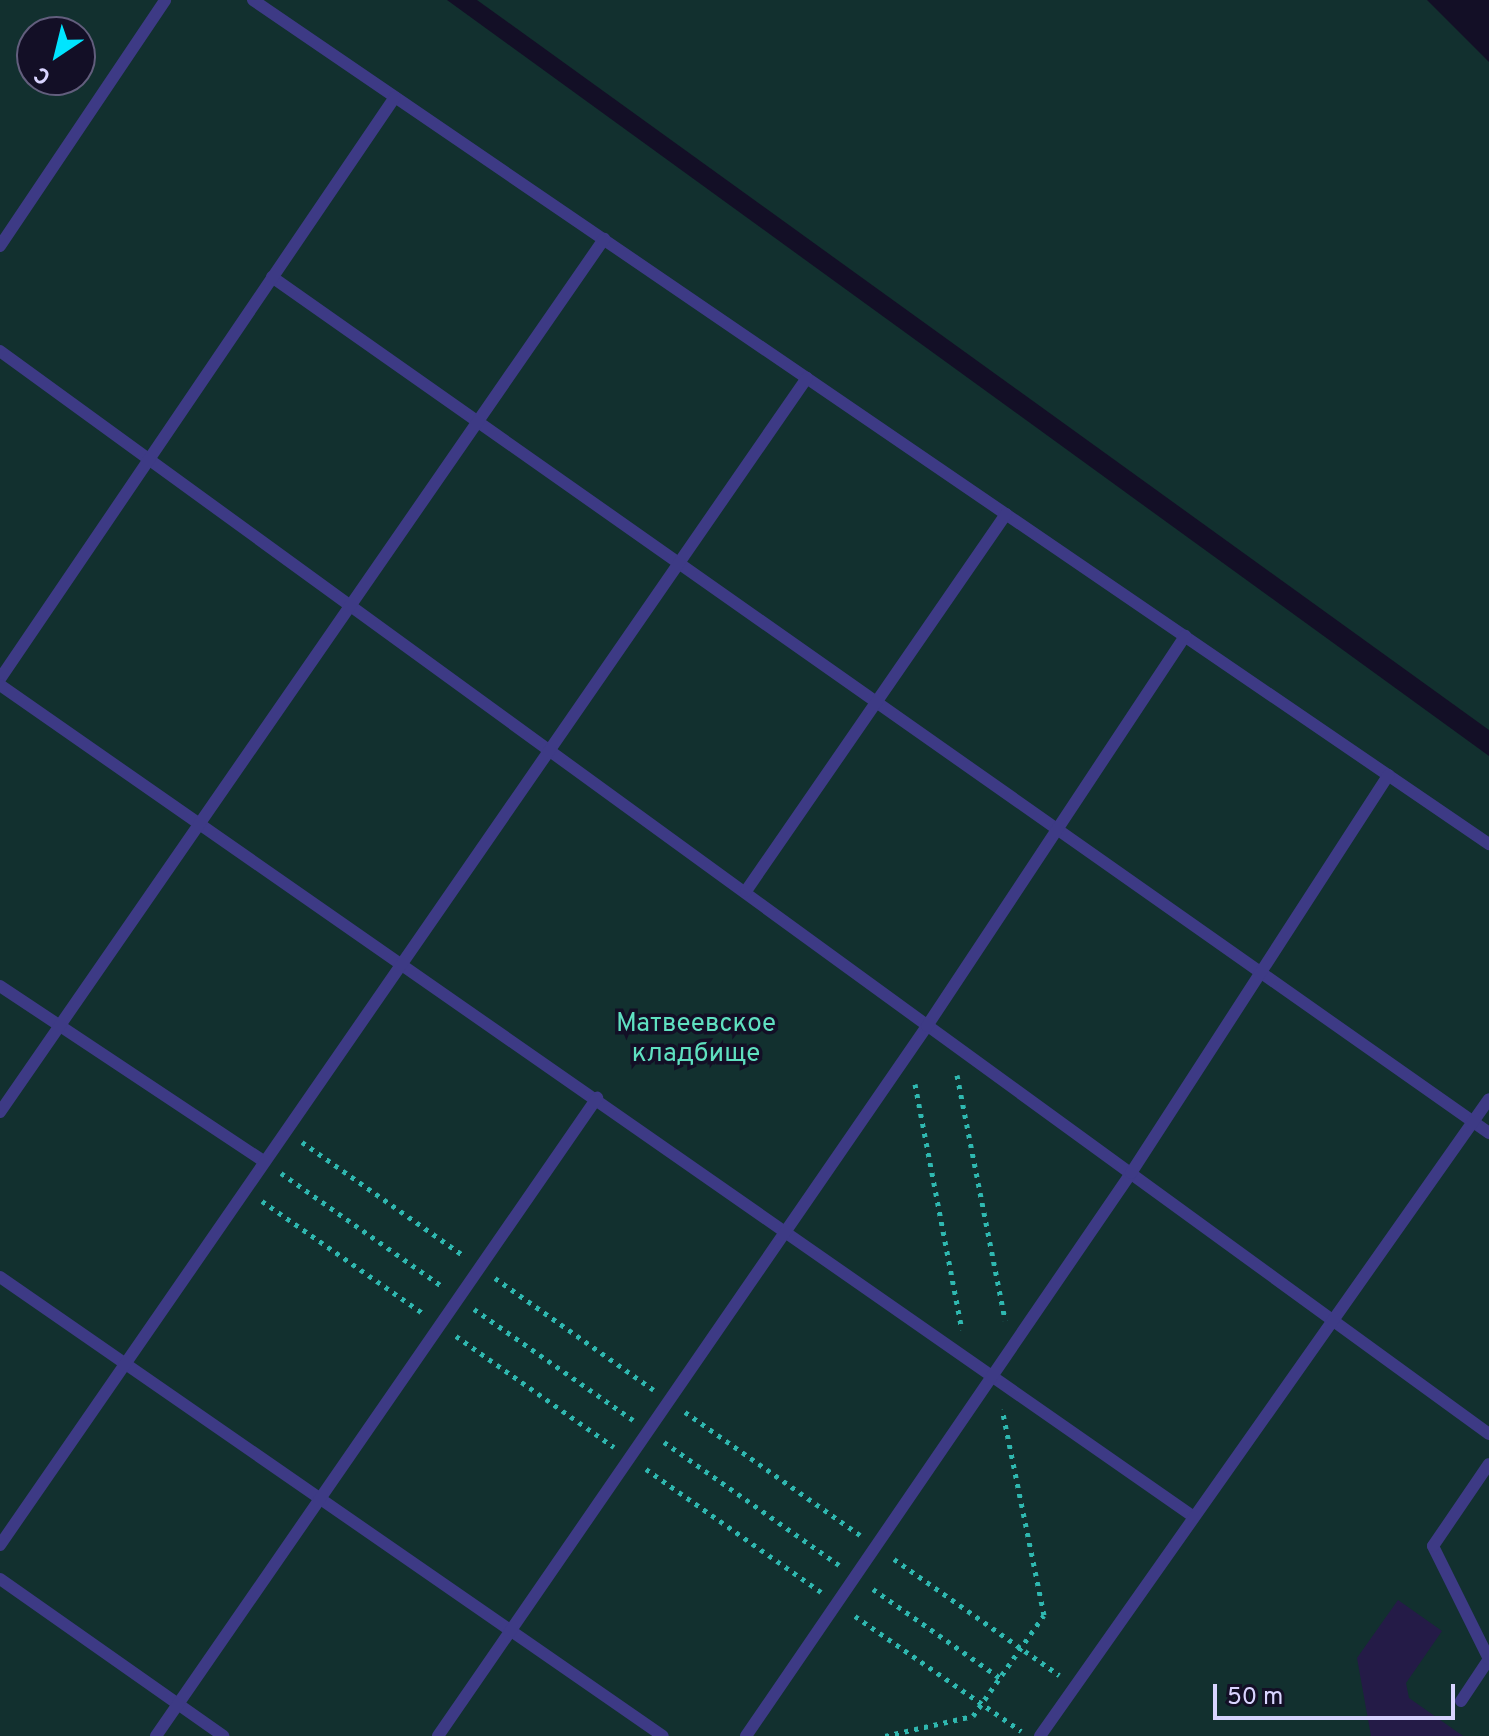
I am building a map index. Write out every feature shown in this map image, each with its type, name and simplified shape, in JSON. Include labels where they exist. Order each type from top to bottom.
[{"type":"lane","points":[[0,246],[165,0]]},
{"type":"lane","points":[[253,0],[1489,844]]},
{"type":"lane","points":[[0,679],[154,457],[395,97]]},
{"type":"lane","points":[[0,1112],[198,823],[481,425],[604,239]]},
{"type":"lane","points":[[272,277],[1055,831],[1489,1133]]},
{"type":"lane","points":[[0,351],[154,457],[551,746],[927,1026],[1489,1434]]},
{"type":"lane","points":[[0,1545],[400,963],[680,566],[807,378]]},
{"type":"lane","points":[[746,891],[1006,514]]},
{"type":"lane","points":[[438,1736],[909,1053],[1185,636]]},
{"type":"lane","points":[[0,685],[597,1098],[785,1232],[967,1354],[1194,1517]]},
{"type":"lane","points":[[746,1736],[1131,1173],[1388,775]]},
{"type":"lane","points":[[0,986],[263,1161]]},
{"type":"lane","points":[[156,1736],[597,1098]]},
{"type":"lane","points":[[1040,1736],[1489,1099]]},
{"type":"lane","points":[[0,1277],[663,1736]]},
{"type":"lane","points":[[1461,1701],[1489,1659],[1433,1546],[1489,1464]]},
{"type":"lane","points":[[0,1579],[223,1736]]},
{"type":"path","points":[[951,1043],[1011,1348]]},
{"type":"path","points":[[909,1053],[967,1354]]},
{"type":"path","points":[[885,1736],[973,1716],[1044,1615],[994,1373]]},
{"type":"green space","name":"Матвеевское кладбище","points":[[0,0],[447,0],[1489,756],[1489,1736],[0,1736]]},
{"type":"green space","points":[[477,0],[1427,0],[1489,62],[1489,730]]},
{"type":"building","points":[[1398,1600],[1442,1631],[1406,1683],[1409,1698],[1463,1736],[1371,1736],[1357,1658]]}]
